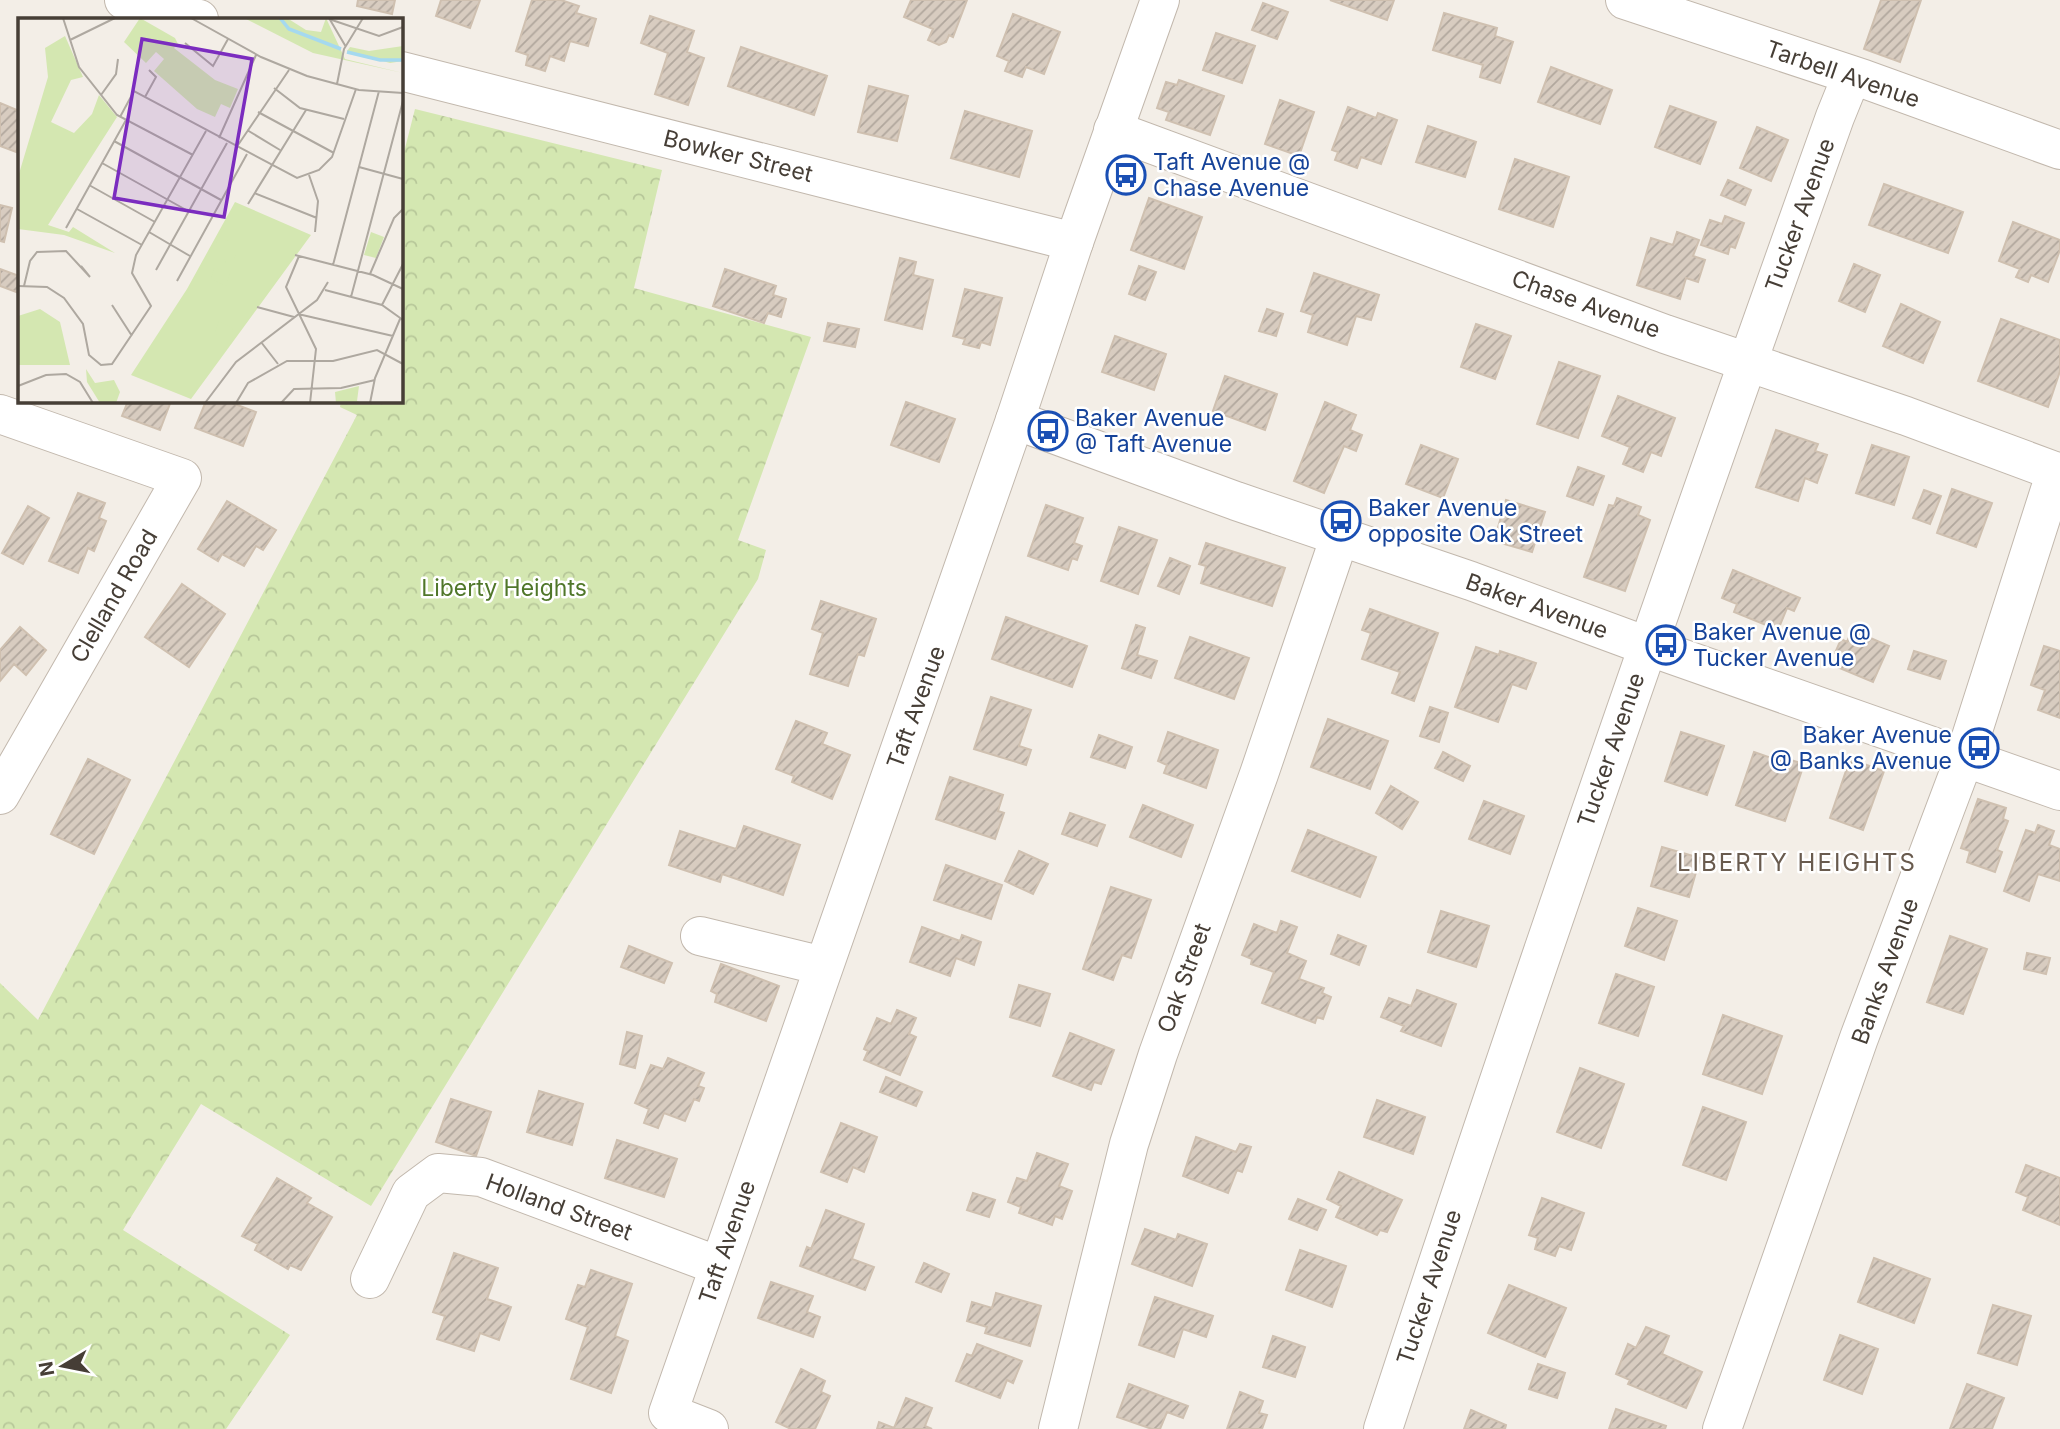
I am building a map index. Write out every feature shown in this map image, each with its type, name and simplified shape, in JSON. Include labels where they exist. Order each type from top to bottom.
[{"type":"street","points":[[124,0],[195,18]]},
{"type":"street","name":"Tarbell Avenue","points":[[1625,0],[1852,75],[2060,150]]},
{"type":"street","name":"Taft Avenue","points":[[709,1429],[668,1413],[1015,420],[1114,130],[1153,2]]},
{"type":"street","name":"Bowker Street","points":[[402,71],[1074,242]]},
{"type":"street","name":"Tucker Avenue","points":[[1383,1429],[1469,1167],[1647,646],[1852,75]]},
{"type":"street","name":"Chase Avenue","points":[[1114,130],[1653,329],[1906,416],[2058,472]]},
{"type":"street","name":"Clelland Road","points":[[0,414],[182,478],[0,795]]},
{"type":"street","name":"Baker Avenue","points":[[1015,420],[2060,792]]},
{"type":"street","name":"Banks Avenue","points":[[1722,1429],[1859,1038],[1964,759],[2058,472]]},
{"type":"street","name":"Oak Street","points":[[1058,1429],[1129,1144],[1157,1054],[1254,786],[1340,536]]},
{"type":"street","points":[[700,936],[823,966]]},
{"type":"street","name":"Holland Street","points":[[370,1279],[411,1193],[438,1173],[481,1177],[719,1266]]},
{"type":"green space","name":"Liberty Heights","points":[[415,109],[662,170],[634,288],[811,337],[738,540],[766,550],[758,579],[371,1206],[201,1104],[123,1230],[290,1335],[226,1429],[0,1429],[0,983],[38,1020],[357,415],[340,407],[341,402],[402,402],[402,160]]},
{"type":"building","points":[[358,0],[395,0],[392,14],[357,6]]},
{"type":"building","points":[[441,0],[480,0],[470,28],[436,16]]},
{"type":"building","points":[[532,0],[561,0],[579,6],[576,13],[596,19],[588,46],[570,41],[564,61],[550,56],[545,71],[526,65],[528,55],[516,51]]},
{"type":"building","points":[[911,0],[967,0],[953,37],[949,35],[946,42],[939,45],[928,40],[933,29],[904,17]]},
{"type":"building","points":[[1330,0],[1394,0],[1387,20]]},
{"type":"building","points":[[1881,0],[1921,0],[1900,62],[1864,49]]},
{"type":"building","points":[[1263,3],[1288,12],[1277,39],[1252,30]]},
{"type":"building","points":[[1444,13],[1497,28],[1495,36],[1513,42],[1500,83],[1480,77],[1483,65],[1433,50]]},
{"type":"building","points":[[1013,14],[1060,32],[1044,74],[1026,67],[1022,77],[1005,71],[1009,61],[997,56]]},
{"type":"building","points":[[650,16],[694,31],[687,52],[704,58],[688,105],[655,94],[668,53],[641,43]]},
{"type":"building","points":[[1216,33],[1255,46],[1242,83],[1203,70]]},
{"type":"building","points":[[741,47],[827,76],[814,115],[728,86]]},
{"type":"building","points":[[1551,67],[1612,90],[1600,124],[1538,102]]},
{"type":"building","points":[[1179,80],[1224,96],[1210,135],[1166,120],[1169,112],[1157,108],[1166,82],[1177,85]]},
{"type":"building","points":[[869,86],[908,96],[897,141],[858,132]]},
{"type":"building","points":[[1280,100],[1314,112],[1299,156],[1265,144]]},
{"type":"building","points":[[0,103],[18,111],[18,146],[16,152],[0,146]]},
{"type":"building","points":[[1670,106],[1716,122],[1700,164],[1655,147]]},
{"type":"building","points":[[1348,107],[1376,118],[1378,113],[1397,120],[1381,164],[1361,157],[1357,168],[1335,160],[1338,152],[1332,150]]},
{"type":"building","points":[[965,111],[1032,131],[1019,177],[951,158]]},
{"type":"building","points":[[1428,126],[1476,142],[1465,177],[1416,162]]},
{"type":"building","points":[[1757,127],[1788,140],[1771,181],[1740,168]]},
{"type":"building","points":[[1515,159],[1569,177],[1553,227],[1499,209]]},
{"type":"building","points":[[1728,180],[1751,190],[1745,205],[1721,195]]},
{"type":"building","points":[[1884,184],[1963,212],[1948,253],[1869,225]]},
{"type":"building","points":[[1149,198],[1202,217],[1184,269],[1131,250]]},
{"type":"building","points":[[0,205],[12,208],[4,242],[0,241]]},
{"type":"building","points":[[1725,216],[1744,223],[1735,248],[1730,246],[1728,254],[1701,245],[1710,220],[1722,224]]},
{"type":"building","points":[[2013,222],[2060,240],[2060,250],[2048,282],[2031,275],[2028,282],[2016,277],[2020,269],[1999,261]]},
{"type":"building","points":[[1677,232],[1699,240],[1693,256],[1705,260],[1698,282],[1686,278],[1680,299],[1637,285],[1651,238],[1673,245]]},
{"type":"building","points":[[900,258],[916,262],[913,275],[933,280],[922,329],[885,320]]},
{"type":"building","points":[[1854,264],[1880,275],[1865,312],[1839,301]]},
{"type":"building","points":[[1139,266],[1156,272],[1145,300],[1129,294]]},
{"type":"building","points":[[0,269],[18,276],[18,293],[0,286]]},
{"type":"building","points":[[725,269],[776,286],[773,295],[786,299],[781,317],[768,313],[764,323],[713,306]]},
{"type":"building","points":[[1314,273],[1379,295],[1371,320],[1356,316],[1347,345],[1308,332],[1313,315],[1301,311]]},
{"type":"building","points":[[965,289],[1002,298],[990,345],[981,342],[979,348],[963,344],[965,339],[953,336]]},
{"type":"building","points":[[1901,304],[1940,322],[1923,363],[1883,346]]},
{"type":"building","points":[[1267,309],[1283,314],[1276,336],[1259,331]]},
{"type":"building","points":[[2001,319],[2060,340],[2060,371],[2048,407],[1978,381]]},
{"type":"building","points":[[828,323],[859,329],[855,347],[824,341]]},
{"type":"building","points":[[1476,324],[1511,336],[1495,379],[1461,367]]},
{"type":"building","points":[[1115,336],[1166,354],[1154,390],[1102,372]]},
{"type":"building","points":[[1559,362],[1600,376],[1578,438],[1537,424]]},
{"type":"building","points":[[1225,376],[1277,394],[1265,430],[1213,411]]},
{"type":"building","points":[[1618,396],[1675,418],[1661,456],[1651,452],[1643,472],[1623,464],[1630,447],[1602,436]]},
{"type":"building","points":[[128,402],[171,402],[160,430],[122,416]]},
{"type":"building","points":[[206,402],[230,402],[256,412],[243,446],[195,428]]},
{"type":"building","points":[[906,402],[955,419],[939,462],[891,445]]},
{"type":"building","points":[[1325,402],[1356,415],[1350,430],[1362,435],[1356,451],[1344,446],[1324,493],[1294,481]]},
{"type":"building","points":[[1776,430],[1818,444],[1815,451],[1827,455],[1817,483],[1805,478],[1798,501],[1756,487]]},
{"type":"building","points":[[1421,445],[1458,459],[1443,498],[1406,484]]},
{"type":"building","points":[[1872,445],[1909,457],[1894,505],[1856,493]]},
{"type":"building","points":[[1578,467],[1604,476],[1593,505],[1567,496]]},
{"type":"building","points":[[1952,489],[1992,503],[1976,547],[1937,533]]},
{"type":"building","points":[[1924,490],[1941,496],[1930,524],[1913,518]]},
{"type":"building","points":[[78,493],[105,503],[99,518],[106,521],[94,551],[88,548],[78,573],[49,561]]},
{"type":"building","points":[[1617,498],[1641,507],[1638,515],[1650,520],[1625,591],[1584,577],[1609,505],[1614,506]]},
{"type":"building","points":[[1506,500],[1545,512],[1532,552],[1494,541]]},
{"type":"building","points":[[227,501],[276,530],[263,550],[256,546],[244,566],[222,554],[218,561],[198,549]]},
{"type":"building","points":[[1046,505],[1083,518],[1074,543],[1082,546],[1077,560],[1072,558],[1068,570],[1028,556]]},
{"type":"building","points":[[28,506],[49,518],[23,564],[2,553]]},
{"type":"building","points":[[1119,527],[1157,540],[1138,594],[1101,581]]},
{"type":"building","points":[[1206,543],[1285,568],[1272,606],[1201,583],[1206,566],[1199,564]]},
{"type":"building","points":[[1170,558],[1190,566],[1179,594],[1158,586]]},
{"type":"building","points":[[1733,570],[1800,598],[1794,611],[1787,608],[1778,630],[1734,612],[1737,604],[1722,598]]},
{"type":"building","points":[[182,584],[225,614],[189,667],[145,637]]},
{"type":"building","points":[[821,601],[876,619],[864,656],[858,654],[848,686],[810,674],[823,633],[812,629]]},
{"type":"building","points":[[1370,609],[1438,633],[1414,701],[1392,693],[1400,672],[1362,659],[1371,633],[1362,630]]},
{"type":"building","points":[[1006,617],[1087,646],[1072,687],[992,659]]},
{"type":"building","points":[[1136,625],[1145,628],[1137,655],[1157,661],[1151,678],[1122,668]]},
{"type":"building","points":[[20,627],[46,650],[26,675],[14,664],[0,681],[0,650]]},
{"type":"building","points":[[1852,630],[1889,646],[1873,682],[1837,667],[1842,655],[1835,653],[1841,639],[1847,642]]},
{"type":"building","points":[[1190,637],[1249,658],[1234,699],[1175,678]]},
{"type":"building","points":[[2044,646],[2060,651],[2060,718],[2038,710],[2045,690],[2031,685]]},
{"type":"building","points":[[1476,647],[1499,655],[1500,651],[1536,663],[1526,689],[1512,684],[1498,722],[1455,707]]},
{"type":"building","points":[[1914,651],[1946,661],[1940,679],[1908,669]]},
{"type":"building","points":[[991,697],[1031,710],[1019,746],[1031,750],[1026,765],[974,749]]},
{"type":"building","points":[[1430,707],[1448,713],[1439,742],[1420,736]]},
{"type":"building","points":[[1328,719],[1388,741],[1370,789],[1311,767]]},
{"type":"building","points":[[796,721],[827,733],[822,744],[850,755],[832,799],[792,782],[794,776],[776,769]]},
{"type":"building","points":[[1168,732],[1218,750],[1206,788],[1164,773],[1167,765],[1158,761]]},
{"type":"building","points":[[1681,732],[1724,746],[1707,795],[1665,781]]},
{"type":"building","points":[[1099,735],[1132,747],[1125,768],[1091,757]]},
{"type":"building","points":[[1443,752],[1470,766],[1463,781],[1435,768]]},
{"type":"building","points":[[1754,752],[1783,762],[1784,758],[1804,764],[1785,821],[1736,805]]},
{"type":"building","points":[[88,759],[130,780],[94,854],[51,834]]},
{"type":"building","points":[[1850,759],[1884,771],[1863,830],[1830,818]]},
{"type":"building","points":[[950,777],[1003,795],[998,811],[1004,813],[995,839],[936,819]]},
{"type":"building","points":[[1391,786],[1418,802],[1402,829],[1376,813]]},
{"type":"building","points":[[1978,799],[2006,808],[2003,819],[2008,821],[1997,850],[2002,852],[1995,872],[1967,862],[1970,851],[1961,848]]},
{"type":"building","points":[[1484,801],[1524,816],[1510,854],[1469,839]]},
{"type":"building","points":[[1143,805],[1193,825],[1181,857],[1130,837]]},
{"type":"building","points":[[1070,813],[1105,825],[1097,846],[1062,834]]},
{"type":"building","points":[[2038,825],[2054,831],[2049,845],[2060,849],[2060,881],[2038,874],[2029,901],[2004,891],[2026,830],[2035,833]]},
{"type":"building","points":[[744,826],[800,845],[783,895],[722,874],[720,882],[669,865],[680,831],[736,849]]},
{"type":"building","points":[[1308,830],[1376,857],[1360,897],[1292,871]]},
{"type":"building","points":[[1662,847],[1700,858],[1689,897],[1651,886]]},
{"type":"building","points":[[1019,851],[1048,864],[1033,894],[1005,881]]},
{"type":"building","points":[[946,865],[1002,885],[991,919],[934,900]]},
{"type":"building","points":[[1111,887],[1151,900],[1131,958],[1122,955],[1113,980],[1083,969]]},
{"type":"building","points":[[1638,908],[1677,921],[1664,960],[1625,946]]},
{"type":"building","points":[[1441,911],[1489,926],[1476,967],[1428,952]]},
{"type":"building","points":[[1281,921],[1297,927],[1287,953],[1306,961],[1299,979],[1324,988],[1322,993],[1331,997],[1323,1019],[1317,1017],[1315,1023],[1262,1003],[1274,972],[1251,964],[1252,959],[1242,955],[1254,924],[1277,933]]},
{"type":"building","points":[[922,927],[960,941],[962,935],[981,942],[974,965],[956,958],[950,976],[910,962]]},
{"type":"building","points":[[1338,935],[1366,946],[1359,965],[1331,954]]},
{"type":"building","points":[[1950,936],[1987,949],[1963,1014],[1927,1002]]},
{"type":"building","points":[[629,946],[672,963],[664,983],[621,967]]},
{"type":"building","points":[[2027,953],[2050,958],[2046,974],[2024,969]]},
{"type":"building","points":[[721,964],[779,986],[766,1021],[715,1002],[717,994],[711,991]]},
{"type":"building","points":[[1616,974],[1654,987],[1638,1036],[1599,1023]]},
{"type":"building","points":[[1019,985],[1050,994],[1040,1026],[1010,1017]]},
{"type":"building","points":[[1417,990],[1456,1004],[1441,1046],[1401,1031],[1404,1026],[1381,1017],[1389,998],[1411,1006]]},
{"type":"building","points":[[897,1010],[916,1018],[909,1034],[916,1037],[900,1075],[864,1060],[868,1051],[864,1049],[877,1018],[891,1024]]},
{"type":"building","points":[[1723,1015],[1782,1036],[1762,1094],[1703,1074]]},
{"type":"building","points":[[627,1032],[642,1036],[635,1068],[620,1064]]},
{"type":"building","points":[[1070,1033],[1114,1050],[1101,1084],[1094,1082],[1091,1090],[1053,1076]]},
{"type":"building","points":[[668,1058],[704,1073],[698,1086],[704,1088],[699,1101],[694,1099],[685,1121],[664,1113],[658,1128],[644,1123],[649,1109],[635,1103],[651,1065],[663,1069]]},
{"type":"building","points":[[1580,1068],[1624,1084],[1601,1148],[1557,1132]]},
{"type":"building","points":[[886,1077],[922,1092],[916,1106],[880,1092]]},
{"type":"building","points":[[539,1091],[583,1104],[572,1145],[527,1132]]},
{"type":"building","points":[[451,1099],[491,1112],[476,1156],[436,1142]]},
{"type":"building","points":[[1377,1100],[1425,1117],[1413,1154],[1364,1137]]},
{"type":"building","points":[[1703,1107],[1746,1122],[1726,1180],[1683,1165]]},
{"type":"building","points":[[841,1123],[877,1137],[864,1172],[853,1167],[847,1182],[821,1172]]},
{"type":"building","points":[[1196,1137],[1236,1152],[1240,1144],[1251,1147],[1242,1172],[1237,1170],[1228,1193],[1183,1176]]},
{"type":"building","points":[[617,1140],[677,1159],[664,1197],[605,1178]]},
{"type":"building","points":[[1037,1153],[1068,1164],[1059,1186],[1072,1191],[1062,1219],[1055,1216],[1052,1225],[1019,1213],[1021,1207],[1008,1202],[1017,1178],[1027,1181]]},
{"type":"building","points":[[2026,1165],[2060,1178],[2060,1225],[2023,1210],[2028,1197],[2016,1192]]},
{"type":"building","points":[[1339,1172],[1402,1200],[1387,1232],[1380,1230],[1377,1235],[1336,1217],[1341,1206],[1327,1199]]},
{"type":"building","points":[[277,1178],[311,1198],[307,1203],[332,1217],[301,1270],[290,1265],[288,1269],[255,1250],[258,1244],[242,1236]]},
{"type":"building","points":[[973,1193],[995,1200],[989,1217],[967,1210]]},
{"type":"building","points":[[1542,1198],[1584,1213],[1571,1250],[1559,1246],[1555,1256],[1535,1249],[1538,1238],[1529,1235]]},
{"type":"building","points":[[1298,1199],[1326,1210],[1317,1230],[1289,1219]]},
{"type":"building","points":[[826,1210],[864,1224],[852,1259],[874,1267],[865,1290],[800,1266],[807,1247],[811,1249]]},
{"type":"building","points":[[1145,1229],[1176,1240],[1178,1234],[1207,1244],[1192,1286],[1132,1264]]},
{"type":"building","points":[[1300,1250],[1346,1266],[1332,1307],[1286,1290]]},
{"type":"building","points":[[454,1253],[498,1268],[487,1299],[511,1307],[499,1340],[480,1333],[474,1351],[437,1339],[445,1316],[433,1312]]},
{"type":"building","points":[[1874,1258],[1930,1279],[1914,1323],[1858,1302]]},
{"type":"building","points":[[924,1263],[949,1274],[941,1292],[916,1282]]},
{"type":"building","points":[[591,1270],[632,1284],[615,1336],[628,1341],[611,1393],[571,1379],[588,1327],[566,1319],[578,1285],[585,1287]]},
{"type":"building","points":[[771,1282],[813,1296],[807,1312],[820,1317],[813,1337],[758,1318]]},
{"type":"building","points":[[1509,1285],[1566,1308],[1545,1357],[1488,1333]]},
{"type":"building","points":[[996,1293],[1041,1306],[1030,1346],[985,1333],[987,1327],[967,1321],[972,1302],[992,1308]]},
{"type":"building","points":[[1155,1297],[1213,1316],[1206,1337],[1183,1329],[1174,1357],[1139,1345]]},
{"type":"building","points":[[1993,1305],[2031,1316],[2017,1365],[1978,1353]]},
{"type":"building","points":[[1646,1327],[1669,1336],[1662,1354],[1702,1372],[1686,1408],[1628,1384],[1630,1380],[1616,1374],[1628,1344],[1636,1348]]},
{"type":"building","points":[[1840,1335],[1878,1349],[1862,1394],[1824,1380]]},
{"type":"building","points":[[1273,1336],[1305,1347],[1295,1377],[1263,1367]]},
{"type":"building","points":[[977,1344],[1022,1361],[1013,1383],[1007,1380],[1000,1398],[956,1381],[967,1354],[972,1356]]},
{"type":"building","points":[[1538,1364],[1565,1373],[1557,1398],[1529,1389]]},
{"type":"building","points":[[801,1369],[825,1381],[821,1392],[830,1396],[815,1429],[791,1429],[776,1422]]},
{"type":"building","points":[[1129,1384],[1188,1406],[1183,1418],[1167,1412],[1160,1429],[1152,1429],[1117,1417]]},
{"type":"building","points":[[1967,1384],[2004,1398],[1992,1429],[1950,1429]]},
{"type":"building","points":[[1240,1392],[1263,1401],[1259,1413],[1267,1415],[1262,1429],[1227,1429]]},
{"type":"building","points":[[906,1398],[932,1408],[925,1426],[932,1429],[877,1429],[879,1422],[894,1428]]},
{"type":"building","points":[[1616,1409],[1666,1426],[1665,1429],[1609,1429]]},
{"type":"building","points":[[1471,1410],[1506,1425],[1505,1429],[1464,1429]]},
{"type":"place","name":"Taft Avenue @ Chase Avenue","points":[[1126,175]]},
{"type":"place","name":"Baker Avenue @ Taft Avenue","points":[[1048,431]]},
{"type":"place","name":"Baker Avenue opposite Oak Street","points":[[1341,521]]},
{"type":"place","name":"Baker Avenue @ Tucker Avenue","points":[[1666,645]]},
{"type":"place","name":"Baker Avenue @ Banks Avenue","points":[[1979,748]]},
{"type":"district","name":"LIBERTY HEIGHTS","points":[[1797,863]]}]
